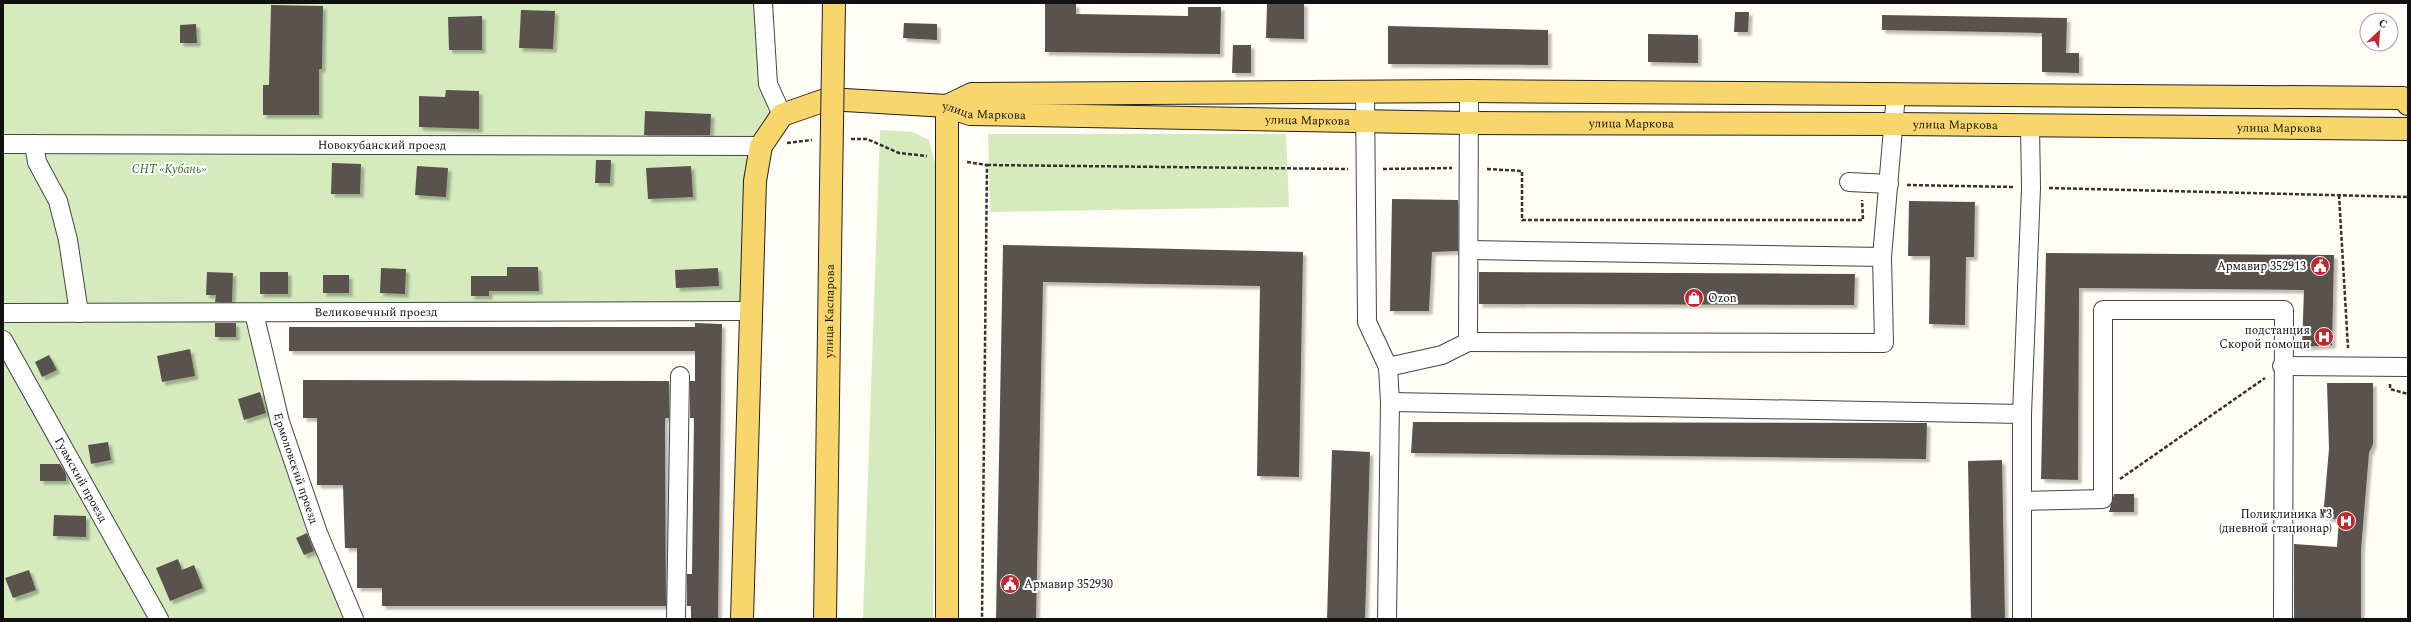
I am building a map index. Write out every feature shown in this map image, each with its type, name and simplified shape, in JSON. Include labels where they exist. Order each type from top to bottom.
[{"type":"main road","name":"улица Каспарова","points":[[825,619],[834,3]]},
{"type":"main road","name":"улица Маркова","points":[[947,106],[972,94],[1469,91],[1896,94],[2032,88],[2406,100]]},
{"type":"main road","points":[[742,619],[755,181],[761,146],[782,115],[828,99],[947,106],[947,619]]},
{"type":"main road","name":"улица Маркова","points":[[947,106],[970,114],[1468,123],[1895,124],[2408,129]]},
{"type":"street","points":[[763,3],[768,84],[782,115]]},
{"type":"street","points":[[1365,91],[1367,322],[1388,367],[1390,402],[1387,619]]},
{"type":"street","points":[[1468,342],[1470,250],[1468,168],[1469,91]]},
{"type":"street","points":[[1388,367],[1442,355],[1468,342],[1884,343],[1882,257],[1895,124],[1896,94]]},
{"type":"street","points":[[2022,619],[2022,414],[2031,188],[2030,125]]},
{"type":"street","name":"Новокубанский проезд","points":[[3,144],[761,146]]},
{"type":"street","points":[[34,144],[37,162],[58,202],[68,240],[79,313]]},
{"type":"street","points":[[1849,182],[1889,184]]},
{"type":"street","points":[[1470,250],[1882,257]]},
{"type":"street","points":[[2022,501],[2103,500],[2103,310],[2284,310],[2282,366],[2283,619]]},
{"type":"street","name":"Великовечный проезд","points":[[3,313],[750,311]]},
{"type":"street","name":"Ермоловский проезд","points":[[254,313],[280,422],[318,533],[354,619]]},
{"type":"street","name":"Гуамский проезд","points":[[3,340],[159,619]]},
{"type":"street","points":[[2282,366],[2408,367]]},
{"type":"street","points":[[676,619],[680,376]]},
{"type":"street","points":[[1390,402],[2022,414]]},
{"type":"path","points":[[987,165],[1365,169],[1468,168],[1522,171],[1522,220],[1863,220],[1862,196],[1889,184],[2408,197]]},
{"type":"path","points":[[2339,195],[2348,353]]},
{"type":"path","points":[[2103,491],[2282,366]]},
{"type":"green space","name":"СНТ «Кубань»","points":[[3,3],[763,3],[782,115],[761,146],[750,311],[254,313],[280,422],[354,619],[3,619]]},
{"type":"green space","points":[[880,130],[913,132],[929,140],[937,171],[933,619],[863,619]]},
{"type":"green space","points":[[988,134],[1286,134],[1289,207],[990,212]]},
{"type":"building","points":[[1267,3],[1304,3],[1304,39],[1266,38]]},
{"type":"building","points":[[1045,4],[1076,4],[1076,14],[1188,16],[1188,7],[1221,7],[1220,54],[1045,52]]},
{"type":"building","points":[[271,5],[323,6],[322,69],[319,69],[319,115],[263,115],[263,85],[269,85]]},
{"type":"building","points":[[521,10],[555,11],[553,49],[519,48]]},
{"type":"building","points":[[1735,12],[1749,12],[1748,32],[1734,32]]},
{"type":"building","points":[[1882,15],[2067,18],[2066,53],[2079,53],[2079,73],[2042,72],[2042,33],[1882,30]]},
{"type":"building","points":[[482,16],[482,50],[449,50],[448,17]]},
{"type":"building","points":[[904,23],[937,24],[937,40],[903,38]]},
{"type":"building","points":[[196,24],[197,43],[180,43],[180,25]]},
{"type":"building","points":[[1388,26],[1548,30],[1548,65],[1388,64]]},
{"type":"building","points":[[1648,34],[1698,35],[1698,63],[1648,62]]},
{"type":"building","points":[[1233,45],[1251,45],[1251,73],[1232,73]]},
{"type":"building","points":[[446,90],[479,91],[479,129],[419,127],[419,96],[445,97]]},
{"type":"building","points":[[645,111],[711,114],[710,135],[644,135]]},
{"type":"building","points":[[596,160],[611,160],[610,183],[595,183]]},
{"type":"building","points":[[332,163],[361,164],[360,194],[331,194]]},
{"type":"building","points":[[417,166],[448,168],[446,197],[415,195]]},
{"type":"building","points":[[691,166],[693,197],[648,199],[646,168]]},
{"type":"building","points":[[1392,199],[1458,200],[1458,251],[1432,252],[1429,311],[1390,311]]},
{"type":"building","points":[[1909,201],[1975,202],[1974,257],[1966,257],[1965,325],[1929,324],[1930,256],[1908,256]]},
{"type":"building","points":[[1003,245],[1303,252],[1299,477],[1257,476],[1260,286],[1043,282],[1036,619],[996,619]]},
{"type":"building","points":[[2046,253],[2334,255],[2332,345],[2302,347],[2304,290],[2079,288],[2078,480],[2041,479]]},
{"type":"building","points":[[507,267],[538,267],[539,291],[489,291],[489,296],[471,296],[471,276],[507,276]]},
{"type":"building","points":[[381,268],[406,269],[405,294],[380,293]]},
{"type":"building","points":[[718,268],[719,286],[676,288],[675,270]]},
{"type":"building","points":[[207,272],[233,273],[232,302],[215,302],[216,295],[206,295]]},
{"type":"building","points":[[260,272],[288,272],[288,294],[260,294]]},
{"type":"building","points":[[1479,272],[1855,274],[1854,305],[1479,304]]},
{"type":"building","points":[[323,275],[349,275],[349,293],[323,293]]},
{"type":"building","points":[[215,323],[236,323],[236,337],[215,337]]},
{"type":"building","points":[[695,323],[722,324],[718,619],[691,619],[691,606],[687,606],[687,574],[692,574],[694,418],[690,418],[690,381],[695,381],[695,351],[289,351],[289,327],[695,327]]},
{"type":"building","points":[[190,349],[195,376],[162,382],[157,356]]},
{"type":"building","points":[[49,355],[57,370],[42,377],[35,362]]},
{"type":"building","points":[[303,380],[669,381],[669,418],[665,418],[666,606],[382,606],[382,588],[357,588],[357,548],[345,548],[343,485],[317,485],[317,418],[303,418]]},
{"type":"building","points":[[2327,383],[2373,383],[2373,444],[2369,453],[2361,550],[2361,619],[2294,619],[2294,544],[2337,547],[2339,519],[2323,518],[2329,449]]},
{"type":"building","points":[[260,392],[266,413],[244,420],[238,399]]},
{"type":"building","points":[[1413,422],[1927,423],[1926,459],[1411,453]]},
{"type":"building","points":[[108,442],[111,460],[91,464],[88,445]]},
{"type":"building","points":[[1332,450],[1370,452],[1365,619],[1327,619]]},
{"type":"building","points":[[2002,460],[2005,619],[1971,619],[1968,461]]},
{"type":"building","points":[[40,464],[60,464],[66,474],[66,481],[40,481]]},
{"type":"building","points":[[2114,494],[2134,494],[2134,512],[2109,512]]},
{"type":"building","points":[[54,515],[86,516],[86,537],[53,536]]},
{"type":"building","points":[[307,533],[314,551],[304,555],[296,538]]},
{"type":"building","points":[[178,559],[182,570],[194,565],[203,588],[170,601],[156,568]]},
{"type":"building","points":[[29,570],[36,590],[13,598],[5,578]]},
{"type":"place","name":"Армавир 352913","points":[[2320,266]]},
{"type":"place","name":"Ozon","points":[[1694,298]]},
{"type":"place","name":"подстанция Скорой помощи","points":[[2324,337]]},
{"type":"place","name":"Поликлиника №3 (дневной стационар)","points":[[2346,521]]},
{"type":"place","name":"Армавир 352930","points":[[1010,584]]}]
